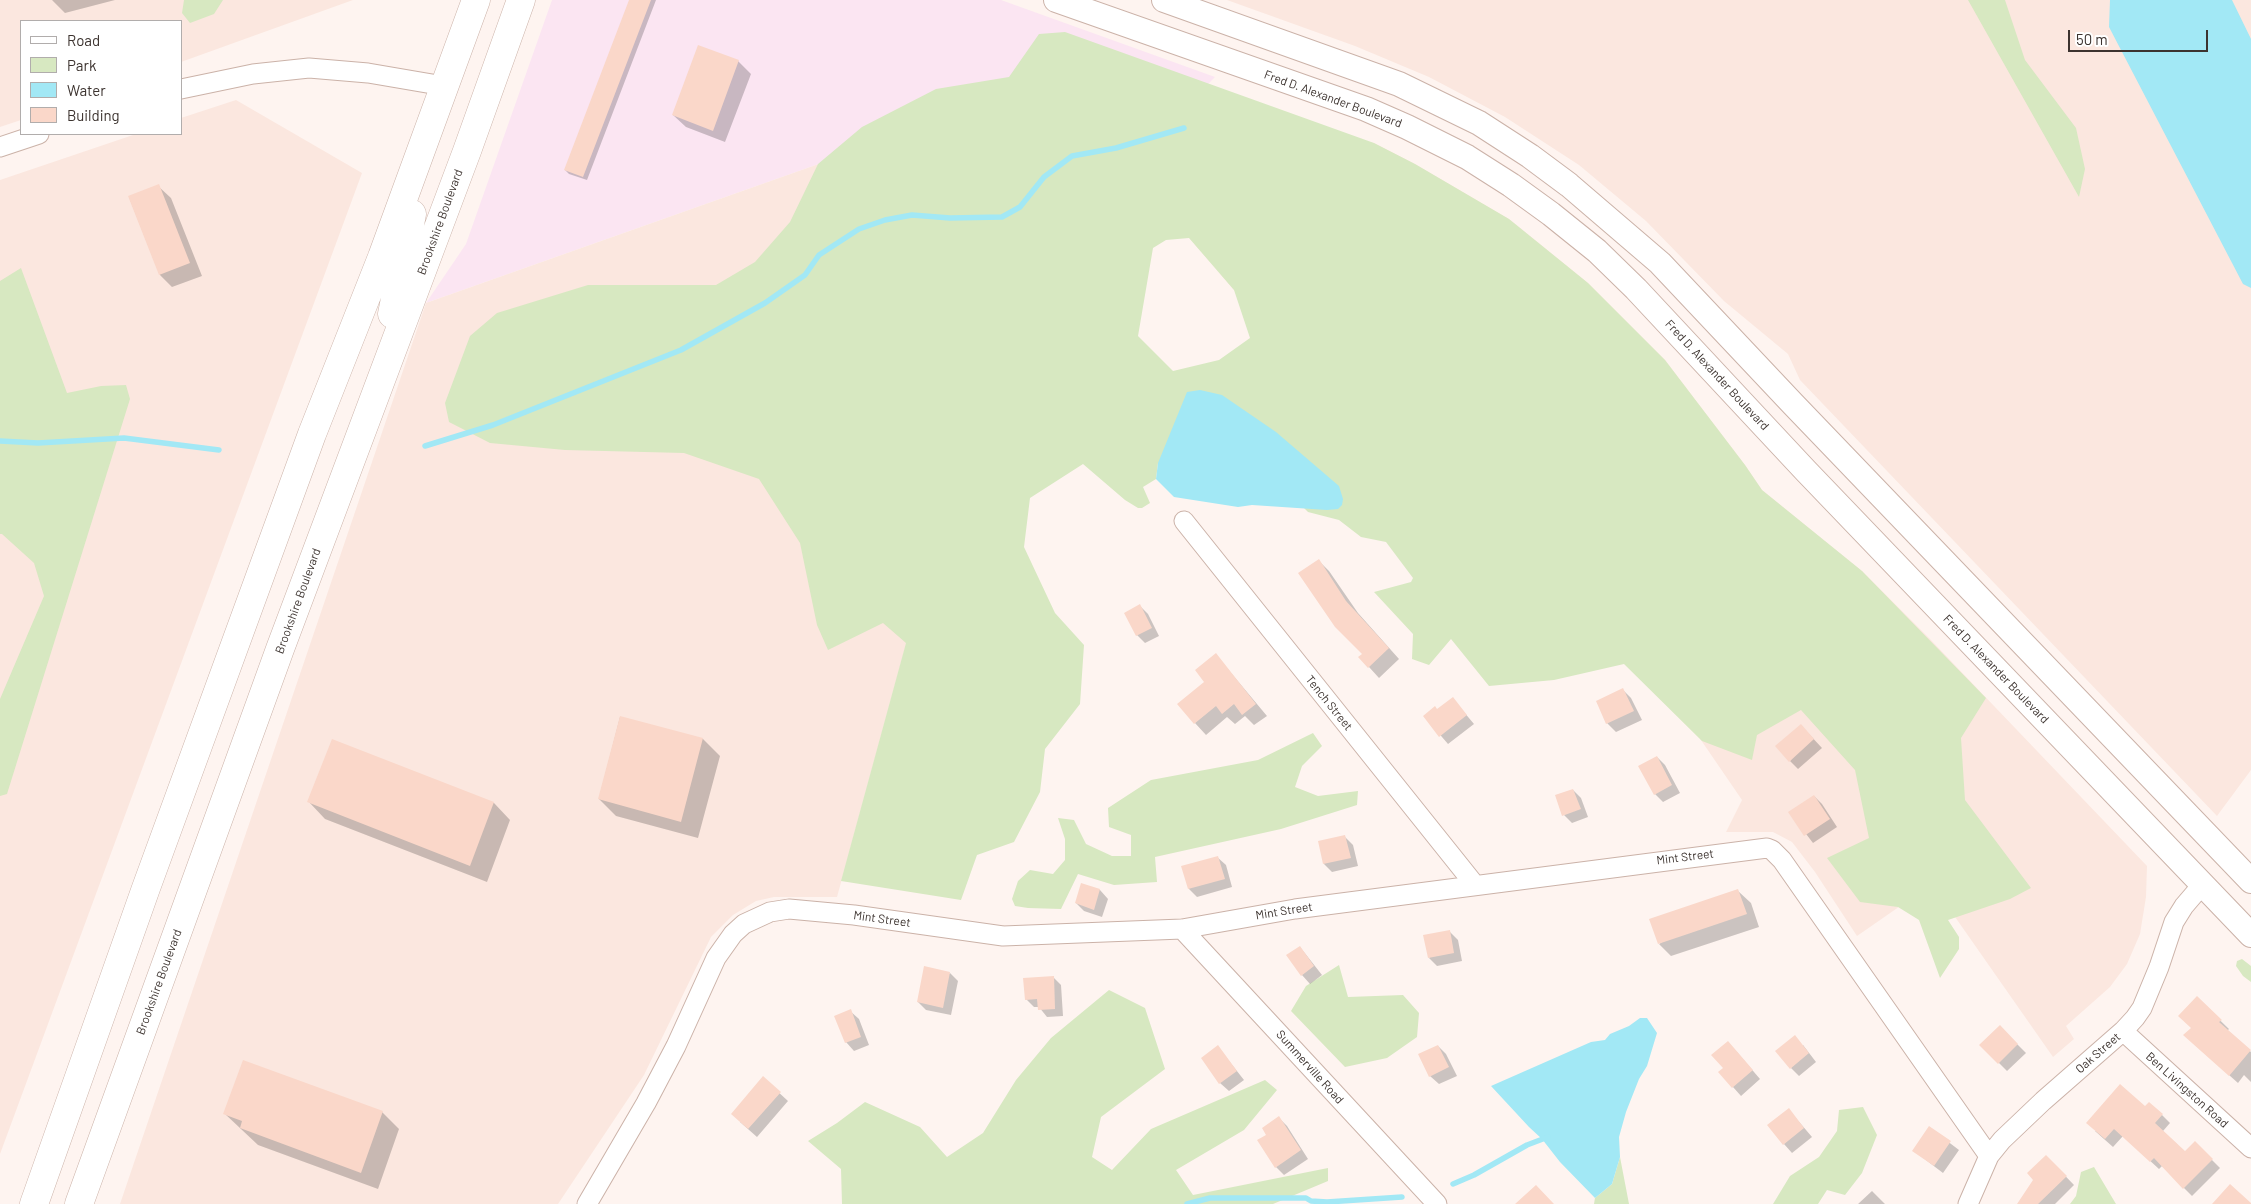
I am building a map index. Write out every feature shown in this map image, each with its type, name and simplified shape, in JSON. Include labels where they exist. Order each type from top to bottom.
[{"type":"highway","points":[[34,1204],[159,851],[312,434],[382,257],[476,0]]},
{"type":"highway","points":[[491,81],[479,74],[472,60],[474,49],[492,0]]},
{"type":"highway","name":"Brookshire Boulevard","points":[[79,1204],[280,649],[521,0]]},
{"type":"highway","points":[[377,389],[412,214],[433,161],[449,111],[444,86]]},
{"type":"main road","name":"Fred D. Alexander Boulevard","points":[[1056,0],[1366,109],[1407,126],[1467,157],[1552,214],[1597,251],[1642,296],[1775,438],[2251,935]]},
{"type":"main road","points":[[1164,0],[1399,84],[1479,123],[1530,156],[1605,214],[1660,263],[1801,413],[2251,881]]},
{"type":"main road","points":[[1775,438],[1801,413]]},
{"type":"street","points":[[182,90],[253,74],[300,68],[368,72],[444,86]]},
{"type":"street","points":[[0,147],[36,135]]},
{"type":"street","name":"Tench Street","points":[[1184,521],[1475,885]]},
{"type":"street","name":"Mint Street","points":[[586,1204],[646,1103],[676,1046],[716,958],[733,934],[755,917],[770,912],[789,909],[854,915],[1003,936],[1182,929],[1296,909],[1755,848],[1772,850],[1782,860],[1989,1156]]},
{"type":"street","name":"Oak Street","points":[[1968,1204],[1989,1156],[2002,1140],[2043,1101],[2123,1031],[2142,1008],[2159,967],[2174,922],[2184,906],[2202,885]]},
{"type":"street","name":"Summerville Road","points":[[1182,929],[1437,1204]]},
{"type":"street","name":"Ben Livingston Road","points":[[2123,1031],[2251,1148]]},
{"type":"shaded area","points":[[0,0],[353,0],[182,62],[182,20],[20,20],[20,120],[0,127]]},
{"type":"shaded area","points":[[552,0],[1001,0],[1215,77],[1128,166],[1056,80],[426,303],[466,244]]},
{"type":"shaded area","points":[[1227,0],[2251,0],[2251,770],[2217,816],[1800,380],[1788,354],[1724,301],[1646,221],[1579,165],[1505,117],[1429,77],[1355,46]]},
{"type":"shaded area","points":[[1056,80],[1374,143],[1415,164],[1509,219],[1588,283],[1665,360],[1762,490],[1862,571],[1929,638],[2147,866],[2146,897],[2140,934],[2127,964],[2110,987],[2066,1026],[2074,1039],[2053,1057],[1932,884],[1857,936],[1815,872],[1792,842],[1773,832],[1726,832],[1742,800],[1547,515],[1463,558],[1128,166],[972,403],[837,897],[774,897],[756,901],[733,915],[711,937],[644,1075],[558,1204],[120,1204],[426,303]]},
{"type":"shaded area","points":[[236,100],[362,173],[0,1154],[0,180],[133,135],[182,135],[182,118]]},
{"type":"green space","points":[[184,0],[223,0],[214,14],[190,23],[182,13]]},
{"type":"green space","points":[[1968,0],[2005,0],[2025,60],[2076,128],[2085,169],[2079,197]]},
{"type":"green space","points":[[1065,32],[1374,143],[1415,164],[1509,219],[1588,283],[1665,360],[1762,490],[1862,571],[1986,698],[1961,738],[1965,800],[2031,888],[2010,899],[1948,920],[1959,937],[1959,949],[1940,978],[1919,920],[1898,907],[1860,902],[1827,858],[1869,838],[1855,770],[1801,710],[1757,735],[1752,760],[1702,741],[1624,664],[1554,680],[1489,686],[1451,639],[1429,665],[1412,659],[1413,634],[1374,592],[1411,582],[1413,578],[1386,542],[1361,537],[1339,520],[1308,512],[1304,508],[1338,509],[1158,463],[1156,479],[1143,487],[1150,503],[1142,508],[1138,508],[1125,500],[1083,464],[1030,498],[1024,547],[1055,613],[1084,645],[1080,704],[1045,749],[1040,792],[1014,842],[977,855],[961,900],[841,881],[906,643],[883,623],[828,650],[817,625],[800,543],[759,479],[684,453],[565,450],[490,443],[449,422],[445,403],[470,336],[497,313],[588,285],[716,285],[755,262],[790,222],[818,164],[862,127],[936,89],[1009,77],[1039,34]],"holes":[[[1189,238],[1234,290],[1250,338],[1219,360],[1173,371],[1138,336],[1153,248],[1166,240]]]},
{"type":"green space","points":[[21,268],[67,393],[101,386],[126,385],[130,399],[7,794],[0,796],[0,699],[44,596],[34,563],[0,534],[0,281]]},
{"type":"green space","points":[[1313,733],[1322,746],[1302,766],[1295,787],[1318,796],[1358,791],[1357,805],[1281,829],[1155,857],[1157,882],[1114,885],[1078,874],[1061,909],[1015,906],[1012,899],[1018,881],[1030,870],[1053,874],[1065,860],[1065,839],[1058,818],[1074,820],[1086,844],[1112,856],[1131,856],[1131,835],[1109,827],[1108,808],[1151,780],[1258,760]]},
{"type":"green space","points":[[2242,959],[2251,966],[2251,982],[2243,976],[2236,966],[2237,961]]},
{"type":"green space","points":[[1339,965],[1348,997],[1403,995],[1419,1013],[1417,1037],[1387,1058],[1345,1067],[1291,1011],[1306,986]]},
{"type":"green space","points":[[1109,990],[1145,1008],[1165,1069],[1101,1117],[1092,1157],[1112,1170],[1151,1129],[1265,1080],[1277,1090],[1244,1130],[1176,1170],[1193,1195],[1328,1168],[1328,1181],[1273,1204],[842,1204],[841,1169],[808,1141],[837,1123],[865,1102],[920,1127],[947,1157],[983,1133],[1016,1080],[1051,1038]]},
{"type":"green space","points":[[1863,1107],[1877,1135],[1862,1173],[1845,1195],[1827,1190],[1818,1204],[1773,1204],[1790,1176],[1819,1157],[1837,1131],[1839,1110]]},
{"type":"green space","points":[[1620,1157],[1629,1204],[1594,1204],[1595,1198],[1612,1184]]},
{"type":"green space","points":[[2094,1167],[2116,1204],[2070,1204],[2076,1196],[2081,1172]]},
{"type":"water","points":[[2110,0],[2232,0],[2251,39],[2251,288],[2243,284],[2109,27]]},
{"type":"water","points":[[1200,390],[1222,395],[1276,432],[1339,486],[1343,499],[1342,505],[1338,509],[1327,510],[1252,505],[1238,507],[1174,497],[1156,479],[1158,463],[1187,392]]},
{"type":"water","points":[[1640,1018],[1647,1018],[1657,1033],[1647,1066],[1639,1079],[1626,1112],[1619,1137],[1620,1157],[1612,1184],[1595,1198],[1491,1086],[1591,1042],[1605,1040],[1610,1034],[1629,1026]]},
{"type":"building","points":[[629,0],[651,0],[583,177],[564,170]]},
{"type":"building","points":[[698,45],[739,60],[713,131],[672,115]]},
{"type":"building","points":[[159,184],[190,263],[159,275],[128,196]]},
{"type":"building","points":[[1319,559],[1346,601],[1389,648],[1368,668],[1358,657],[1362,654],[1335,627],[1298,573]]},
{"type":"building","points":[[1140,604],[1152,628],[1136,636],[1124,613]]},
{"type":"building","points":[[1216,653],[1256,704],[1242,715],[1234,704],[1222,714],[1216,706],[1194,724],[1177,704],[1204,682],[1195,670]]},
{"type":"building","points":[[1623,688],[1634,711],[1606,724],[1596,701]]},
{"type":"building","points":[[1453,697],[1467,715],[1439,737],[1423,716],[1435,706],[1437,709]]},
{"type":"building","points":[[620,716],[703,738],[681,822],[598,799]]},
{"type":"building","points":[[1801,724],[1814,739],[1789,762],[1775,746]]},
{"type":"building","points":[[332,739],[494,802],[470,866],[307,802]]},
{"type":"building","points":[[1657,756],[1672,785],[1654,795],[1638,766]]},
{"type":"building","points":[[1573,789],[1581,809],[1562,816],[1555,795]]},
{"type":"building","points":[[1814,795],[1830,819],[1804,836],[1788,812]]},
{"type":"building","points":[[1345,835],[1351,858],[1323,864],[1318,841]]},
{"type":"building","points":[[1218,856],[1225,879],[1188,889],[1181,866]]},
{"type":"building","points":[[1081,883],[1100,889],[1094,910],[1075,903]]},
{"type":"building","points":[[1738,889],[1747,914],[1658,944],[1649,919]]},
{"type":"building","points":[[1450,930],[1454,953],[1428,958],[1423,935]]},
{"type":"building","points":[[1300,946],[1314,966],[1301,976],[1286,955]]},
{"type":"building","points":[[924,966],[950,972],[943,1008],[917,1002]]},
{"type":"building","points":[[1054,976],[1055,1009],[1038,1010],[1037,999],[1025,1000],[1023,978]]},
{"type":"building","points":[[2197,996],[2222,1020],[2219,1022],[2251,1050],[2229,1076],[2183,1035],[2191,1028],[2178,1016]]},
{"type":"building","points":[[851,1009],[861,1037],[845,1043],[834,1016]]},
{"type":"building","points":[[2000,1025],[2018,1044],[1998,1064],[1979,1045]]},
{"type":"building","points":[[1795,1035],[1809,1053],[1790,1069],[1775,1051]]},
{"type":"building","points":[[1728,1041],[1753,1070],[1732,1088],[1718,1072],[1723,1068],[1711,1055]]},
{"type":"building","points":[[1218,1045],[1237,1071],[1219,1084],[1201,1058]]},
{"type":"building","points":[[1438,1045],[1449,1067],[1429,1077],[1418,1054]]},
{"type":"building","points":[[243,1060],[383,1111],[361,1173],[240,1128],[242,1121],[223,1114]]},
{"type":"building","points":[[763,1076],[781,1092],[748,1129],[731,1114]]},
{"type":"building","points":[[2120,1084],[2145,1106],[2149,1102],[2163,1114],[2155,1123],[2185,1151],[2195,1141],[2213,1159],[2183,1189],[2154,1158],[2150,1162],[2114,1129],[2105,1139],[2086,1123]]},
{"type":"building","points":[[1789,1108],[1804,1128],[1783,1145],[1767,1125]]},
{"type":"building","points":[[1279,1116],[1301,1150],[1275,1168],[1257,1140],[1266,1135],[1262,1128]]},
{"type":"building","points":[[1929,1126],[1951,1141],[1934,1166],[1912,1151]]},
{"type":"building","points":[[2046,1155],[2067,1176],[2038,1204],[2017,1204],[2033,1180],[2027,1173]]},
{"type":"building","points":[[2230,1184],[2251,1203],[2251,1204],[2212,1204]]},
{"type":"building","points":[[1536,1185],[1554,1204],[1515,1204]]},
{"type":"waterway","points":[[425,446],[493,425],[681,350],[765,303],[805,275],[819,255],[859,229],[885,220],[912,215],[950,218],[1002,217],[1020,207],[1044,177],[1072,156],[1116,148],[1184,128]]},
{"type":"waterway","points":[[0,441],[38,443],[124,438],[219,450]]},
{"type":"waterway","points":[[1453,1184],[1474,1175],[1527,1145],[1548,1137]]},
{"type":"waterway","points":[[1187,1204],[1210,1198],[1306,1198],[1311,1201],[1327,1202],[1402,1197]]}]
